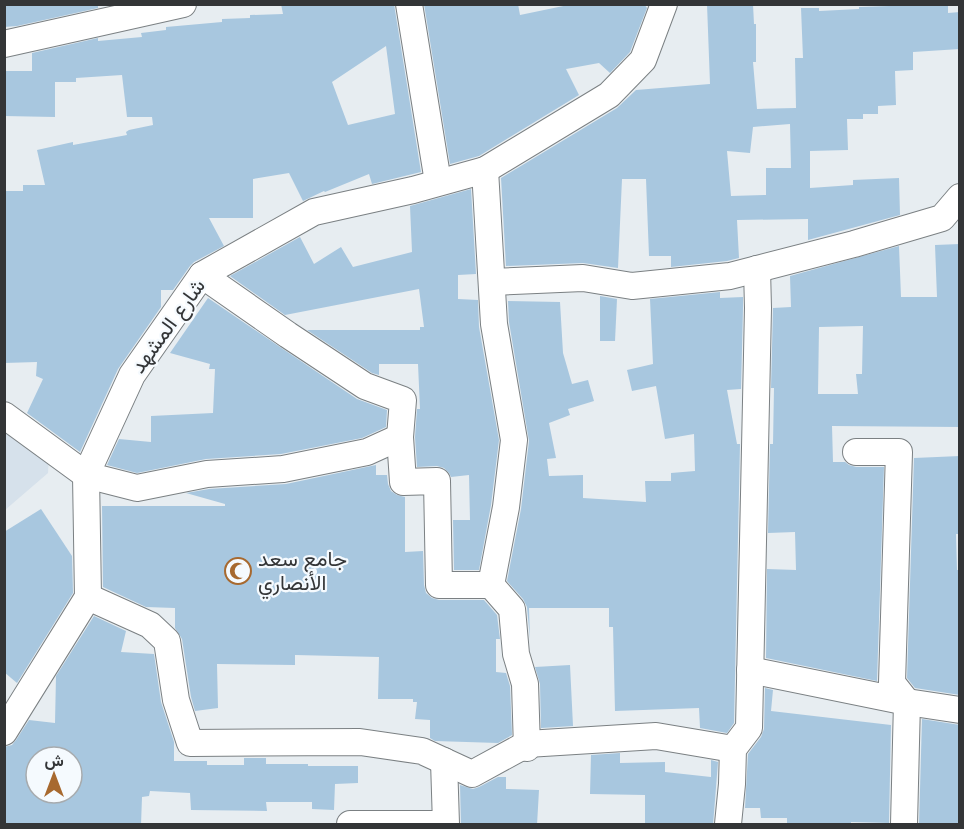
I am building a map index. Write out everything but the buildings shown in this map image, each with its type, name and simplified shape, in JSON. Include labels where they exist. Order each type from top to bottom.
[{"type":"street","points":[[4,44],[183,4]]},
{"type":"street","points":[[409,4],[438,182]]},
{"type":"street","name":"شارع المشهد","points":[[88,597],[86,475],[132,375],[202,275],[314,212],[413,190],[485,170],[609,95],[643,60],[664,4]]},
{"type":"street","points":[[485,170],[494,324],[514,441],[506,507],[491,585]]},
{"type":"street","points":[[492,282],[583,278],[632,286],[730,276],[951,221],[960,197]]},
{"type":"street","points":[[728,825],[734,749],[749,728],[758,269]]},
{"type":"street","points":[[202,275],[365,386],[403,400],[399,437],[404,482],[437,481],[439,585],[491,585],[512,609],[516,654],[525,684],[527,746]]},
{"type":"street","points":[[4,415],[86,475],[137,488],[207,474],[283,469],[367,452],[399,437]]},
{"type":"street","points":[[856,452],[899,452],[892,683],[907,702],[904,825]]},
{"type":"street","points":[[4,732],[88,597],[150,626],[167,641],[176,700],[190,743],[360,742],[422,751],[472,774],[527,746],[656,736],[734,749]]},
{"type":"street","points":[[750,670],[907,702],[960,710]]},
{"type":"street","points":[[350,825],[446,824],[444,761]]},
{"type":"shaded area","points":[[4,424],[49,458],[48,473],[5,510]]},
{"type":"place","name":"جامع سعد الأنصاري","points":[[238,571]]}]
